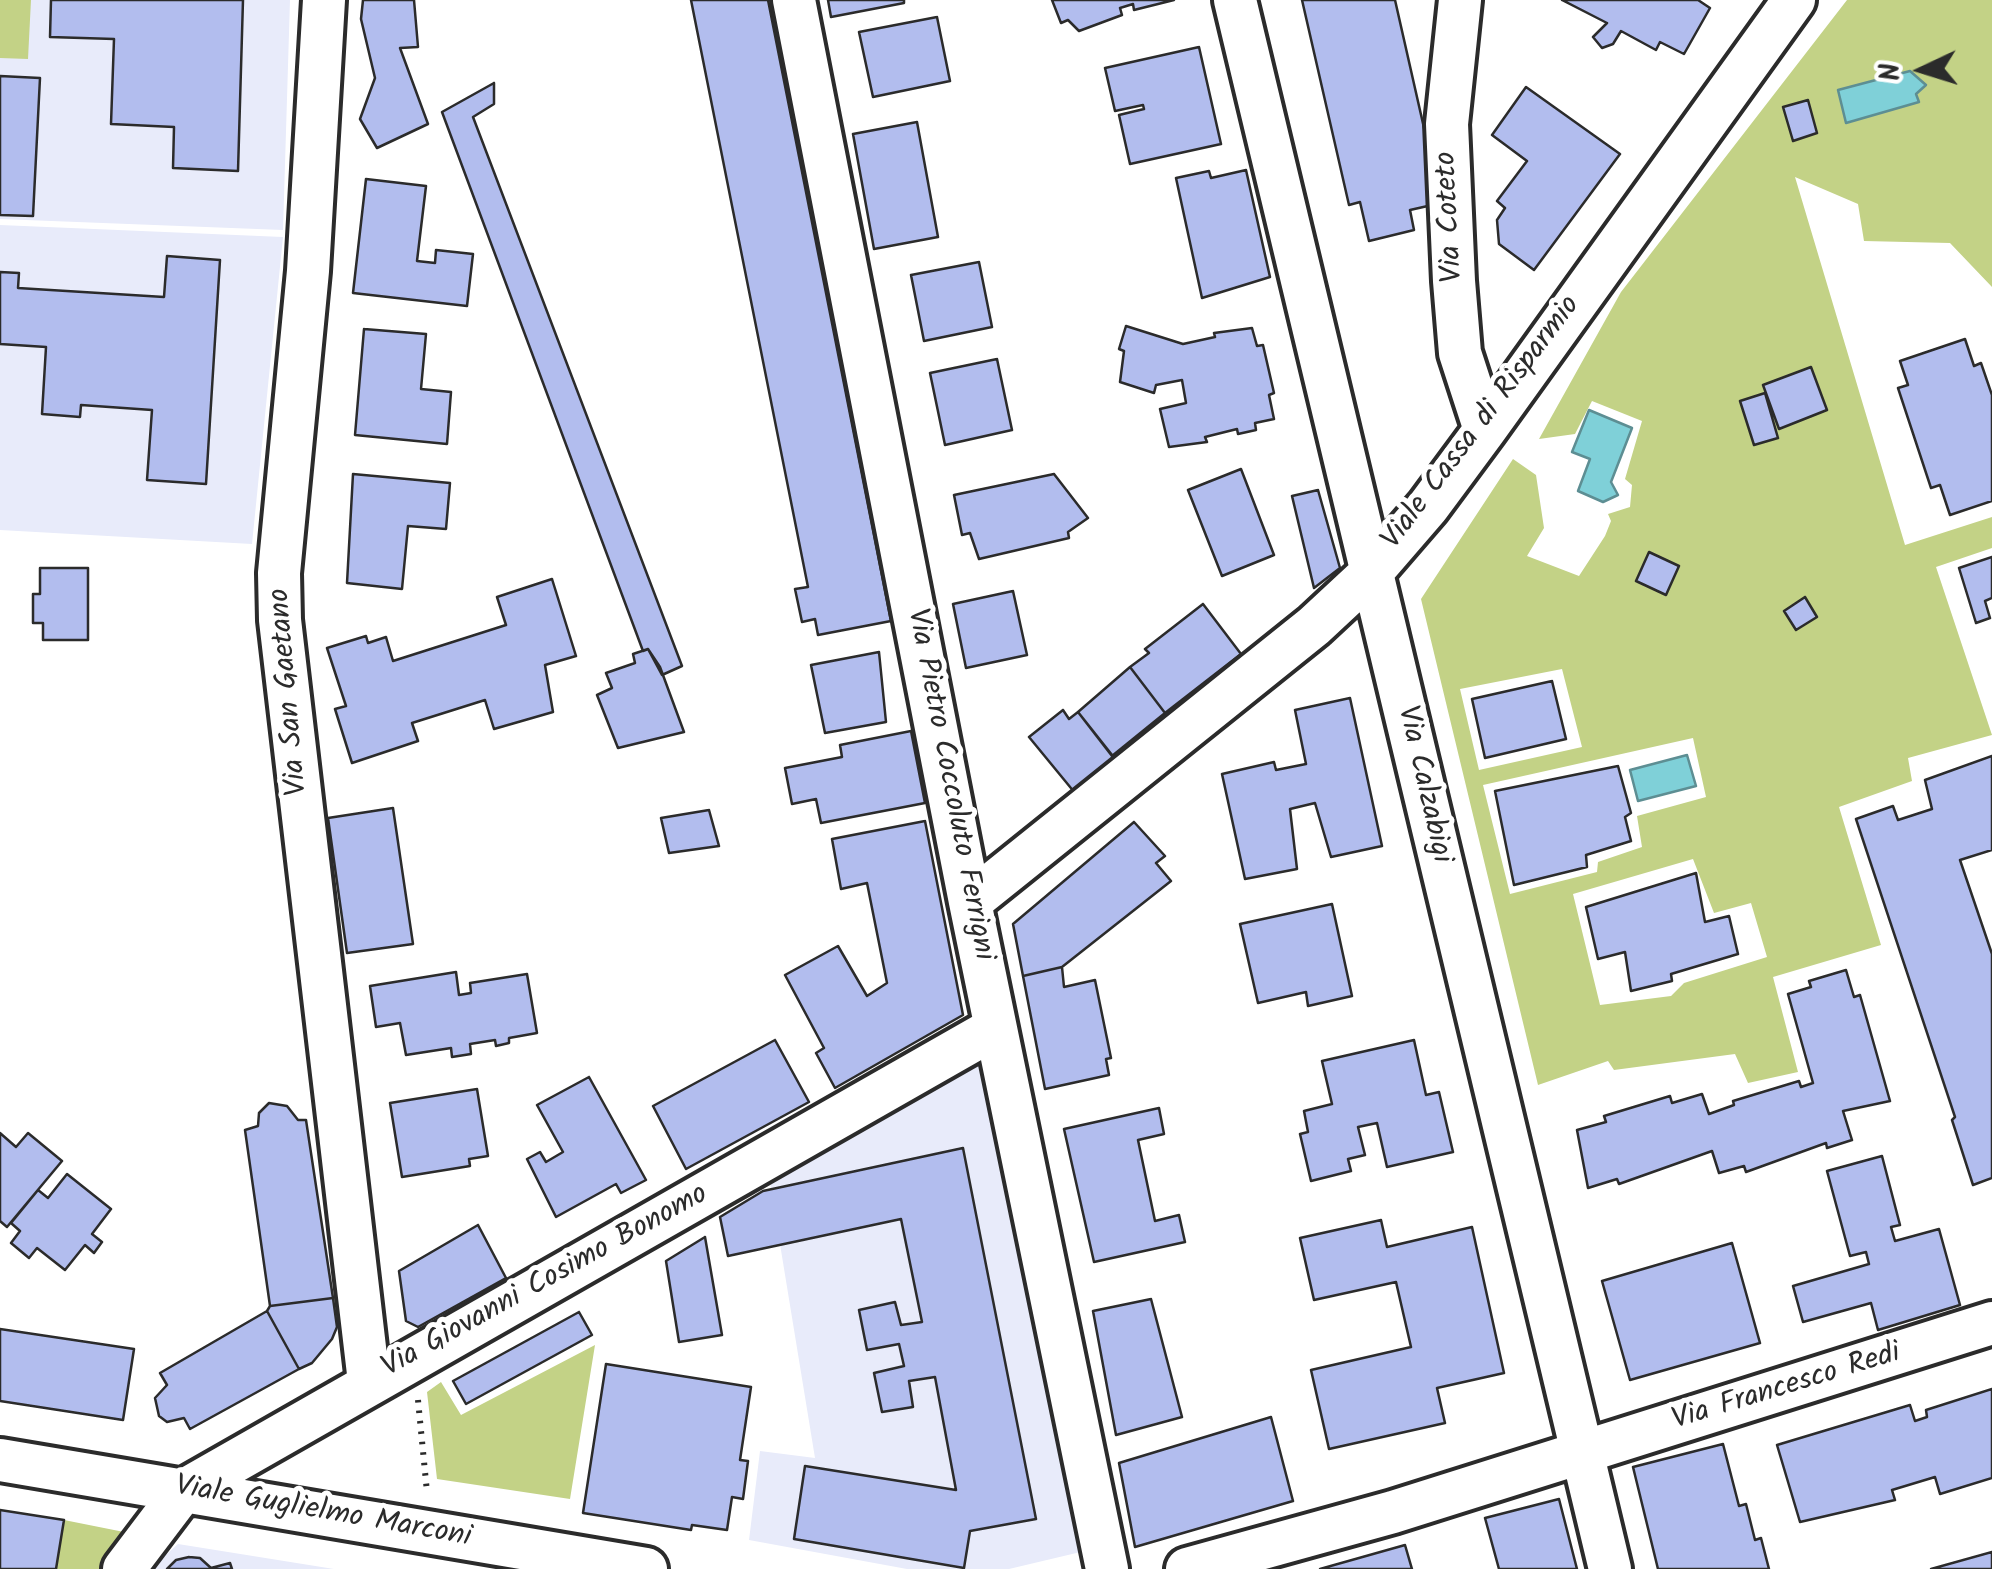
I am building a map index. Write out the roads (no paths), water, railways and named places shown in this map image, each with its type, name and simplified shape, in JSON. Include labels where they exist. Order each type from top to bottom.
[{"type":"street","name":"Via San Gaetano","points":[[324,0],[308,271],[280,573],[280,620],[369,1382]]},
{"type":"street","name":"Via Pietro Coccoluto Ferrigni","points":[[794,0],[970,902],[1107,1569]]},
{"type":"street","name":"Via Calzabigi","points":[[1235,0],[1610,1569]]},
{"type":"street","name":"Via Coteto","points":[[1460,0],[1448,124],[1454,281],[1460,353],[1485,430]]},
{"type":"street","name":"Viale Cassa di Risparmio","points":[[970,902],[1314,626],[1371,573],[1428,507],[1485,430],[1794,0]]},
{"type":"street","name":"Via Giovanni Cosimo Bonomo","points":[[124,1569],[183,1491],[996,1028]]},
{"type":"street","name":"Via Francesco Redi","points":[[1582,1451],[1992,1323]]},
{"type":"street","points":[[1187,1569],[1393,1512],[1582,1451]]},
{"type":"street","name":"Viale Guglielmo Marconi","points":[[0,1460],[646,1569]]},
{"type":"water","points":[[1910,71],[1926,85],[1916,94],[1919,102],[1846,123],[1838,90]]},
{"type":"water","points":[[1589,410],[1632,428],[1611,482],[1618,495],[1603,502],[1578,491],[1590,459],[1572,452]]},
{"type":"water","points":[[1687,755],[1696,786],[1638,801],[1630,770]]}]
